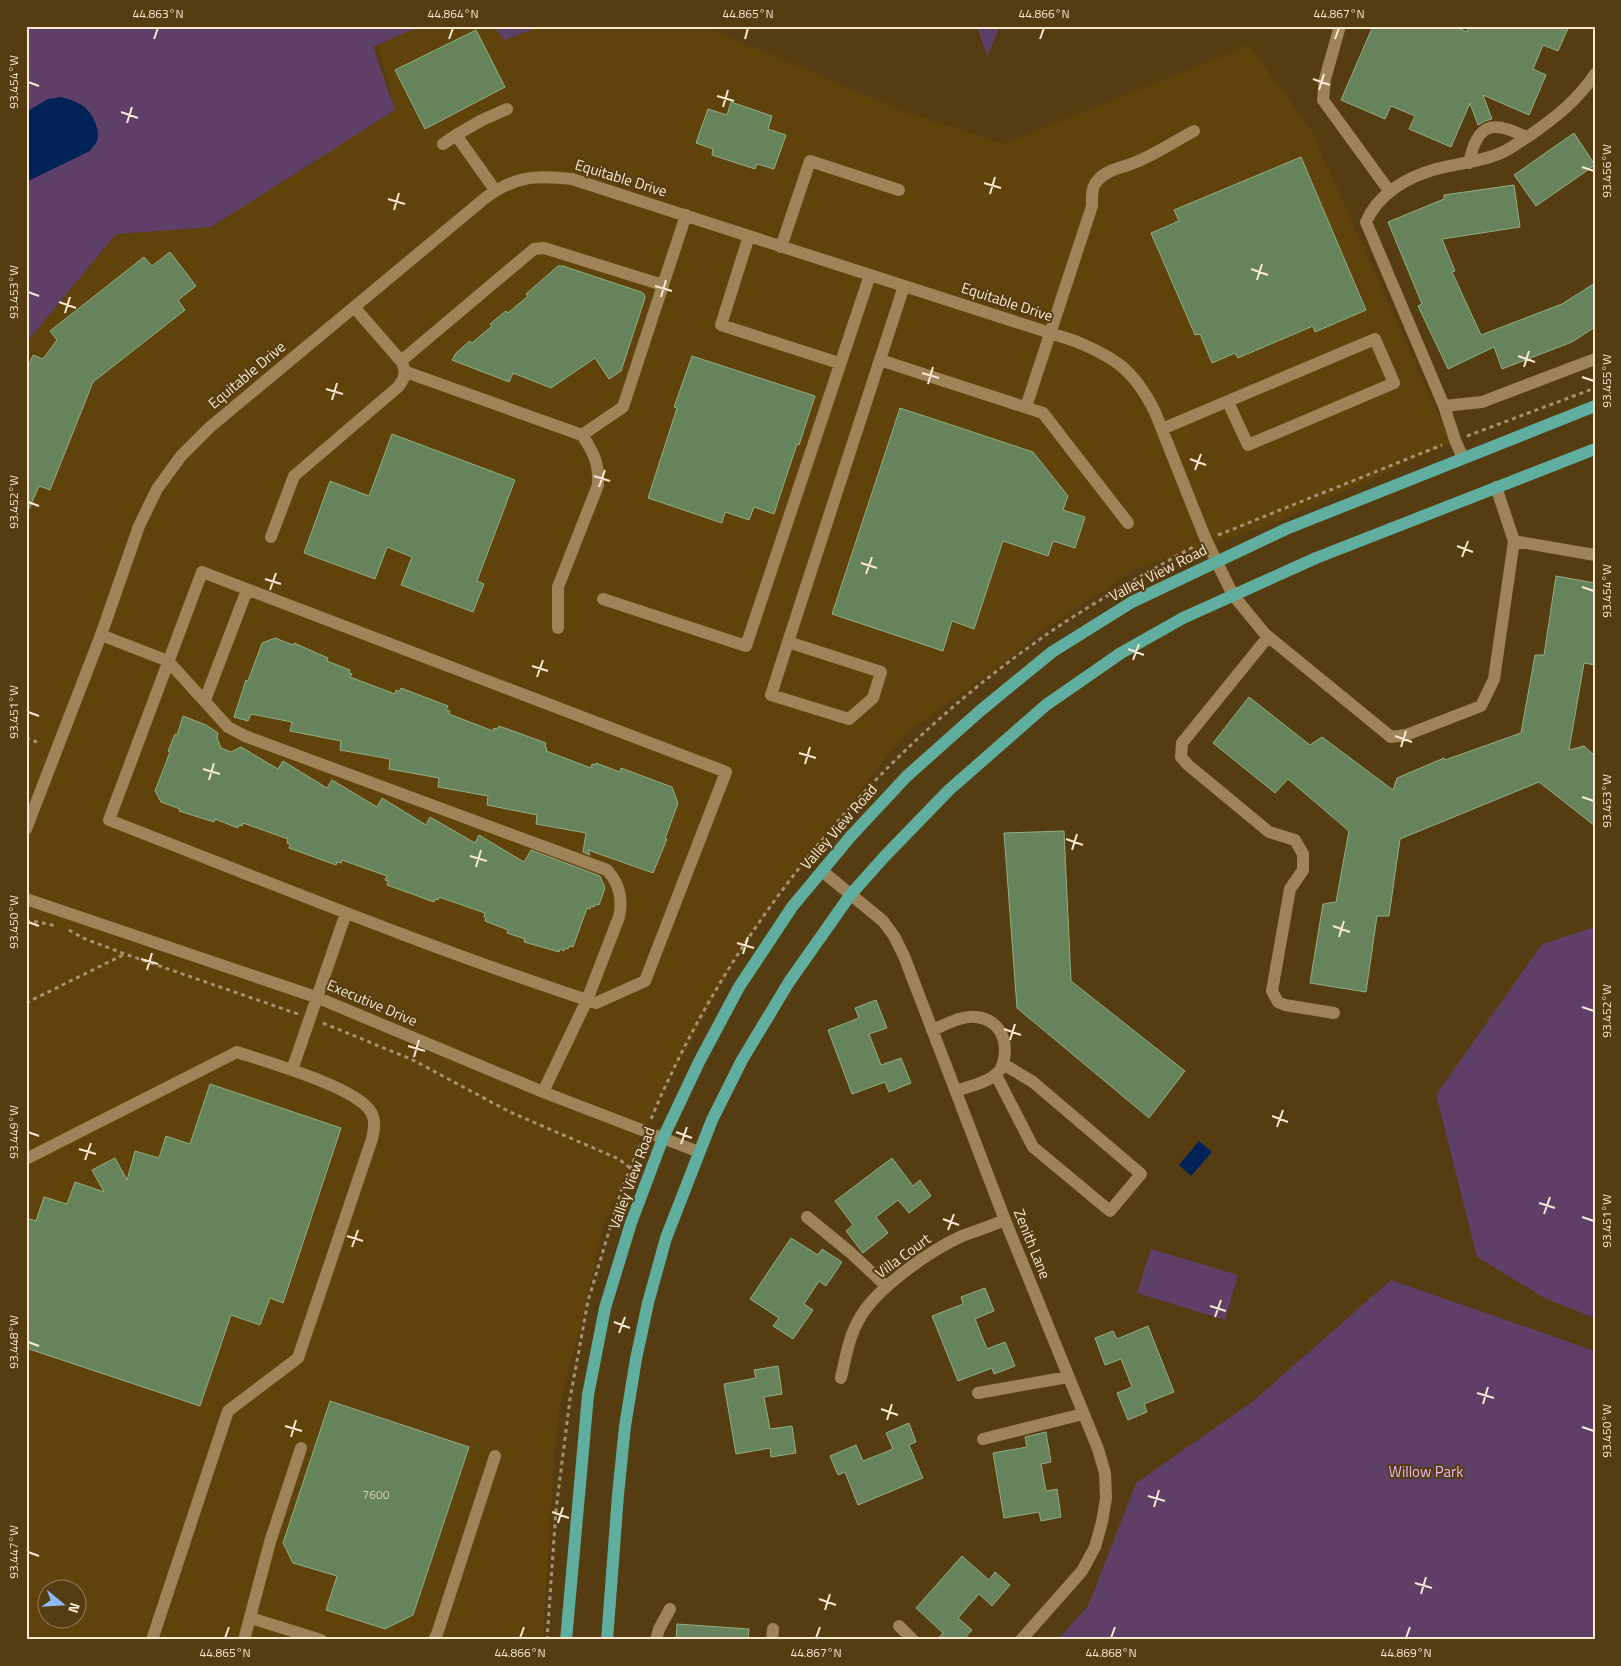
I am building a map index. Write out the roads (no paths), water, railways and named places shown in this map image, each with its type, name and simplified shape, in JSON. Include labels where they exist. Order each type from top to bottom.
[{"type":"main road","name":"Valley View Road","points":[[566,1640],[588,1395],[605,1308],[631,1223],[663,1138],[699,1062],[739,987],[792,907],[822,870],[907,776],[980,711],[1052,652],[1132,602],[1286,529],[1595,406]]},
{"type":"main road","points":[[607,1640],[625,1426],[636,1359],[648,1303],[666,1238],[712,1120],[742,1060],[790,982],[851,894],[949,790],[1046,706],[1083,678],[1121,653],[1183,618],[1316,558],[1595,449]]},
{"type":"street","points":[[1340,26],[1325,80],[1323,100],[1390,192]]},
{"type":"street","points":[[1463,458],[1444,406],[1366,222],[1372,209],[1399,184],[1436,169],[1469,163],[1503,152],[1564,111],[1587,86],[1595,74]]},
{"type":"street","points":[[443,144],[482,120],[508,109]]},
{"type":"street","points":[[1469,163],[1472,146],[1483,131],[1490,127],[1498,126],[1510,129],[1526,137]]},
{"type":"street","points":[[1026,408],[1092,206],[1092,192],[1096,182],[1103,175],[1136,162],[1194,131]]},
{"type":"street","points":[[456,136],[495,190]]},
{"type":"street","points":[[781,247],[810,161],[899,190]]},
{"type":"street","name":"Equitable Drive","points":[[26,829],[140,526],[157,489],[181,456],[210,427],[495,190],[524,178],[547,176],[572,179],[1075,340],[1100,351],[1120,363],[1146,394],[1206,540],[1233,595],[1242,608],[1268,636],[1391,737],[1406,735],[1480,706],[1494,678],[1514,541]]},
{"type":"street","points":[[582,435],[623,407],[686,215]]},
{"type":"street","points":[[749,236],[721,325],[840,364]]},
{"type":"street","points":[[403,367],[534,249],[544,248],[663,285]]},
{"type":"street","points":[[603,598],[746,646],[870,275]]},
{"type":"street","points":[[788,642],[881,672],[873,698],[849,719],[771,695],[788,642],[904,286]]},
{"type":"street","points":[[271,537],[294,476],[398,388],[405,377],[403,367],[354,307]]},
{"type":"street","points":[[1162,429],[1375,339],[1394,383],[1248,446],[1228,402]]},
{"type":"street","points":[[1444,406],[1482,402],[1595,359]]},
{"type":"street","points":[[880,360],[1043,413],[1128,523]]},
{"type":"street","points":[[403,367],[582,435],[592,450],[598,472],[598,485],[558,587],[558,628]]},
{"type":"street","points":[[1496,487],[1514,541],[1595,555]]},
{"type":"street","points":[[202,572],[247,590],[726,772],[645,980],[596,1003],[511,974],[346,912],[110,820],[202,572]]},
{"type":"street","points":[[205,700],[247,590]]},
{"type":"street","points":[[100,635],[168,661],[228,727],[245,736],[607,870],[613,877],[620,892],[622,907],[587,1000],[543,1092]]},
{"type":"street","points":[[1268,636],[1182,743],[1181,756],[1188,766],[1270,832],[1296,840],[1303,854],[1303,870],[1290,889],[1272,991],[1278,1002],[1285,1005],[1334,1013]]},
{"type":"street","name":"Zenith Lane","points":[[822,870],[882,921],[894,936],[904,956],[1005,1220],[1098,1450],[1105,1473],[1106,1498],[1095,1547],[1082,1571],[1021,1640]]},
{"type":"street","name":"Executive Drive","points":[[26,899],[316,997],[543,1092],[700,1152]]},
{"type":"street","points":[[292,1070],[346,912]]},
{"type":"street","points":[[932,1030],[970,1016],[988,1020],[997,1026],[1005,1042],[1005,1053],[999,1070],[1033,1147],[1110,1211],[1141,1174],[1033,1082],[999,1070],[956,1090]]},
{"type":"street","points":[[26,1159],[237,1052],[292,1070],[355,1097],[366,1105],[372,1114],[375,1127],[298,1358],[228,1411],[152,1640]]},
{"type":"street","points":[[807,1217],[851,1253],[886,1286]]},
{"type":"street","name":"Villa Court","points":[[841,1378],[849,1342],[861,1315],[886,1286],[916,1263],[961,1237],[1005,1220]]},
{"type":"street","points":[[978,1393],[1068,1377]]},
{"type":"street","points":[[983,1439],[1083,1414]]},
{"type":"street","points":[[244,1640],[270,1542],[301,1448]]},
{"type":"street","points":[[434,1640],[495,1456]]},
{"type":"street","points":[[656,1640],[659,1629],[670,1609]]},
{"type":"street","points":[[251,1618],[321,1640]]},
{"type":"street","points":[[899,1626],[913,1640]]},
{"type":"water","points":[[61,97],[78,103],[90,112],[97,127],[97,141],[90,151],[26,182],[26,112],[48,99]]},
{"type":"water","points":[[1199,1141],[1212,1152],[1191,1176],[1179,1165]]},
{"type":"park label","name":"Willow Park","points":[[1426,1472]]}]
